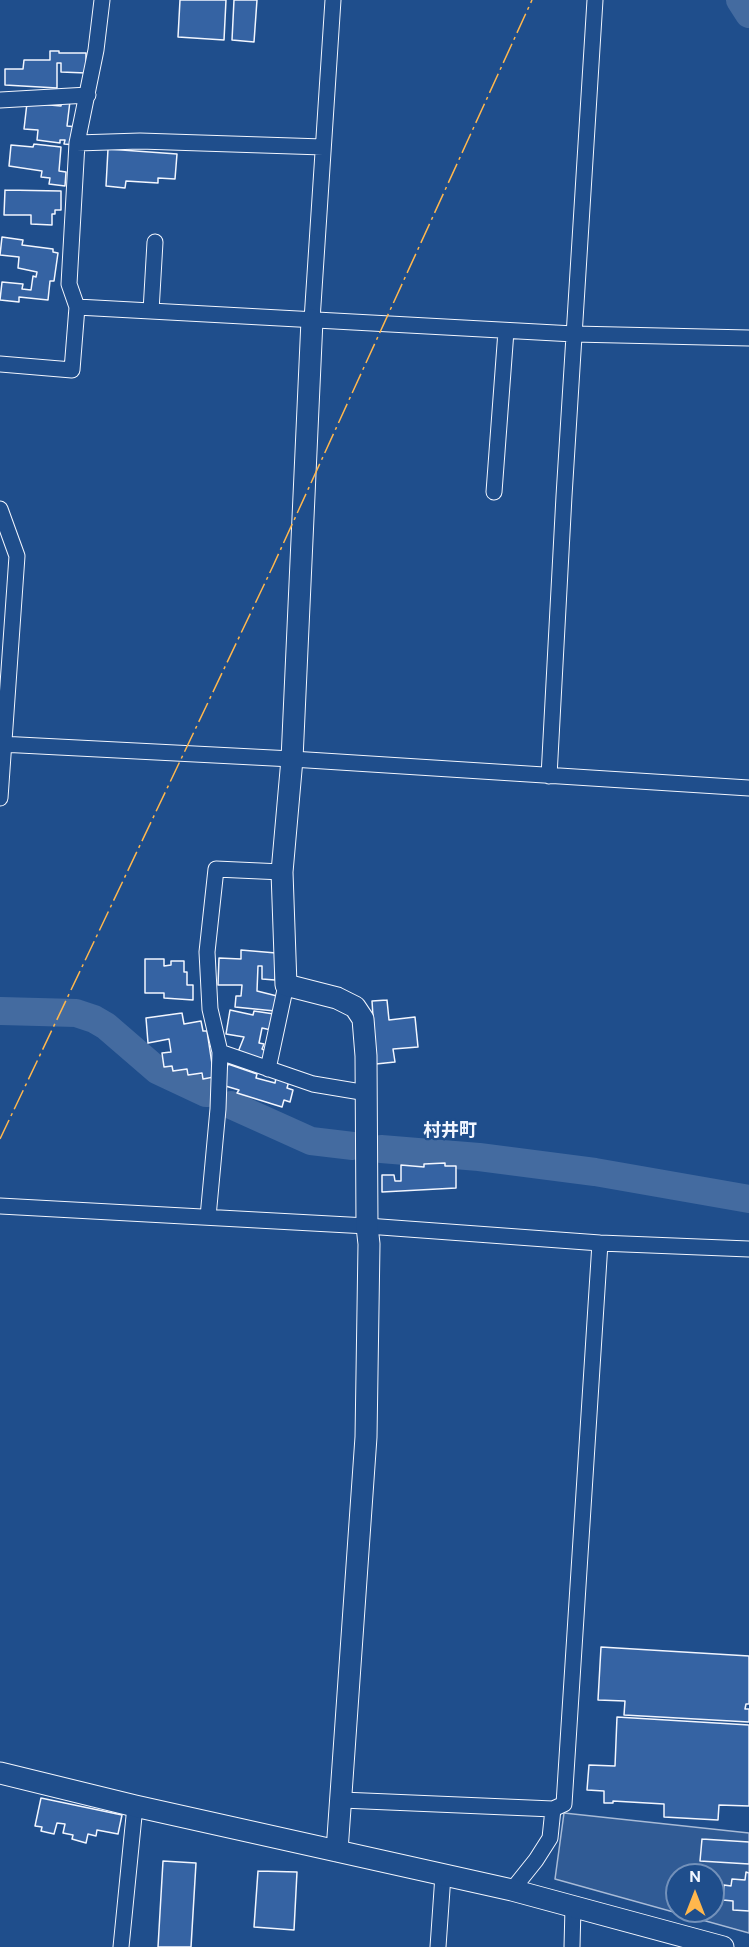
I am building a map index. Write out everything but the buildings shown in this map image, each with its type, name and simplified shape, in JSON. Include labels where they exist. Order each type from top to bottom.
[{"type":"street","points":[[0,364],[72,370],[77,307],[69,284],[77,143],[96,50],[102,0]]},
{"type":"street","points":[[268,1069],[286,985],[282,872],[292,759],[312,320],[333,0]]},
{"type":"street","points":[[549,776],[595,0]]},
{"type":"street","points":[[0,100],[88,95]]},
{"type":"street","points":[[77,143],[140,141],[323,147]]},
{"type":"street","points":[[151,311],[155,242]]},
{"type":"street","points":[[77,307],[574,334],[749,338]]},
{"type":"street","points":[[494,492],[506,330]]},
{"type":"street","points":[[0,509],[17,556],[0,798]]},
{"type":"street","points":[[2,744],[292,759],[749,788]]},
{"type":"street","points":[[208,1217],[218,1109],[220,1052],[210,1010],[207,952],[216,869],[282,872]]},
{"type":"street","points":[[286,985],[337,998],[355,1007],[363,1019],[365,1035],[369,1244],[366,1437],[337,1851]]},
{"type":"street","points":[[220,1052],[313,1084],[367,1094]]},
{"type":"street","points":[[0,1206],[367,1226],[600,1243],[749,1249]]},
{"type":"street","points":[[342,1800],[553,1809],[564,1804],[600,1243]]},
{"type":"street","points":[[0,1773],[135,1806],[512,1890],[723,1947]]},
{"type":"street","points":[[121,1947],[135,1806]]},
{"type":"street","points":[[512,1890],[550,1838],[553,1809]]},
{"type":"street","points":[[438,1947],[443,1875]]},
{"type":"street","points":[[572,1947],[573,1907]]},
{"type":"shaded area","points":[[564,1813],[749,1833],[749,1933],[713,1923],[725,1923],[725,1863],[665,1863],[665,1910],[555,1879]]},
{"type":"waterway","points":[[740,0],[749,14]]},
{"type":"waterway","points":[[1,1011],[76,1013],[94,1019],[106,1026],[157,1070],[206,1093]]},
{"type":"waterway","points":[[231,1105],[311,1141],[353,1146]]},
{"type":"waterway","points":[[381,1149],[479,1157],[595,1172],[749,1199]]},
{"type":"power","points":[[0,1139],[273,566],[532,0]]},
{"type":"district","name":"村井町","points":[[450,1131]]}]
